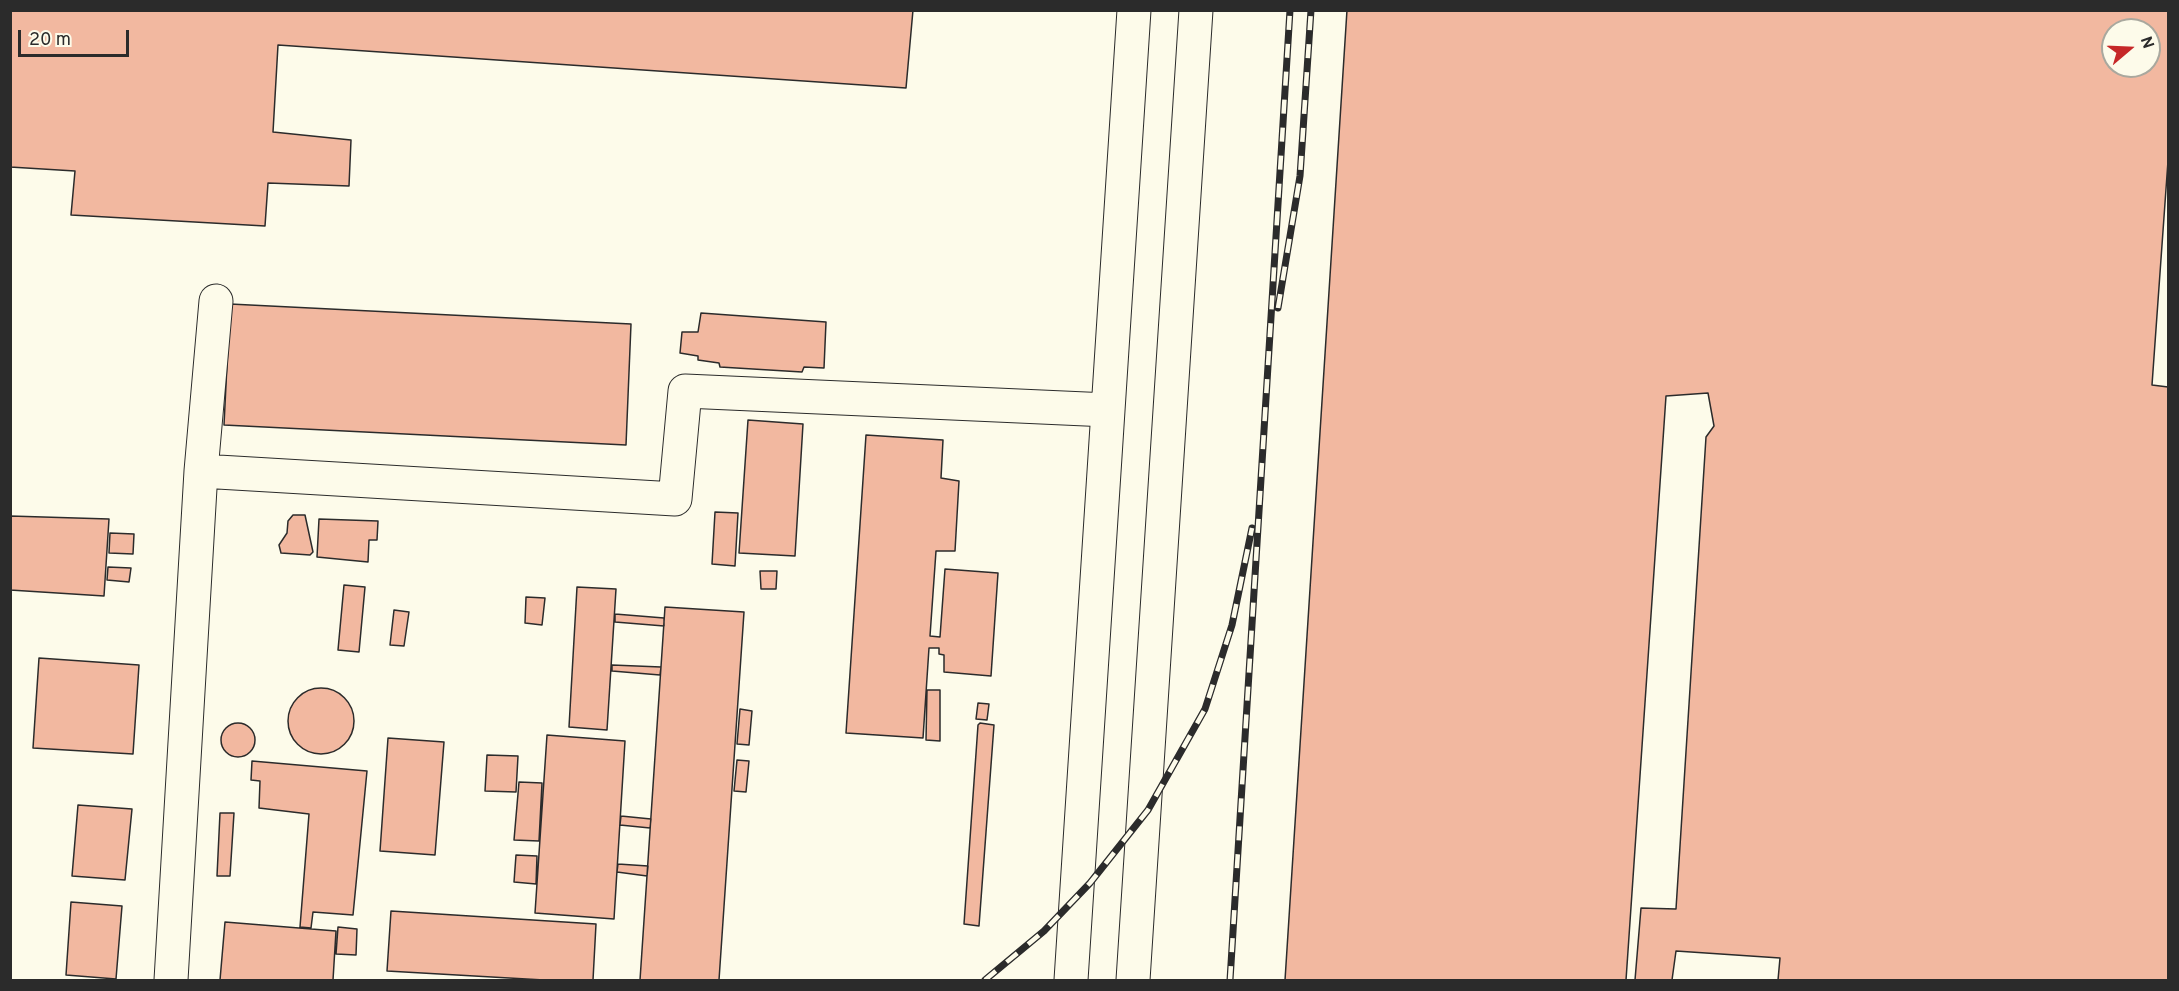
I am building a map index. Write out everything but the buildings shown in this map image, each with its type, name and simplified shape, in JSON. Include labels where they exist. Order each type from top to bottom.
[{"type":"lane","points":[[1071,981],[1134,10]]},
{"type":"lane","points":[[1133,981],[1196,10]]},
{"type":"lane","points":[[171,981],[201,471],[216,301]]},
{"type":"lane","points":[[201,471],[675,498],[685,391],[1108,410]]},
{"type":"railway","points":[[1230,980],[1290,10]]},
{"type":"railway","points":[[1278,308],[1300,176],[1311,10]]},
{"type":"railway","points":[[985,980],[1044,931],[1090,883],[1148,810],[1205,709],[1232,625],[1252,528]]}]
